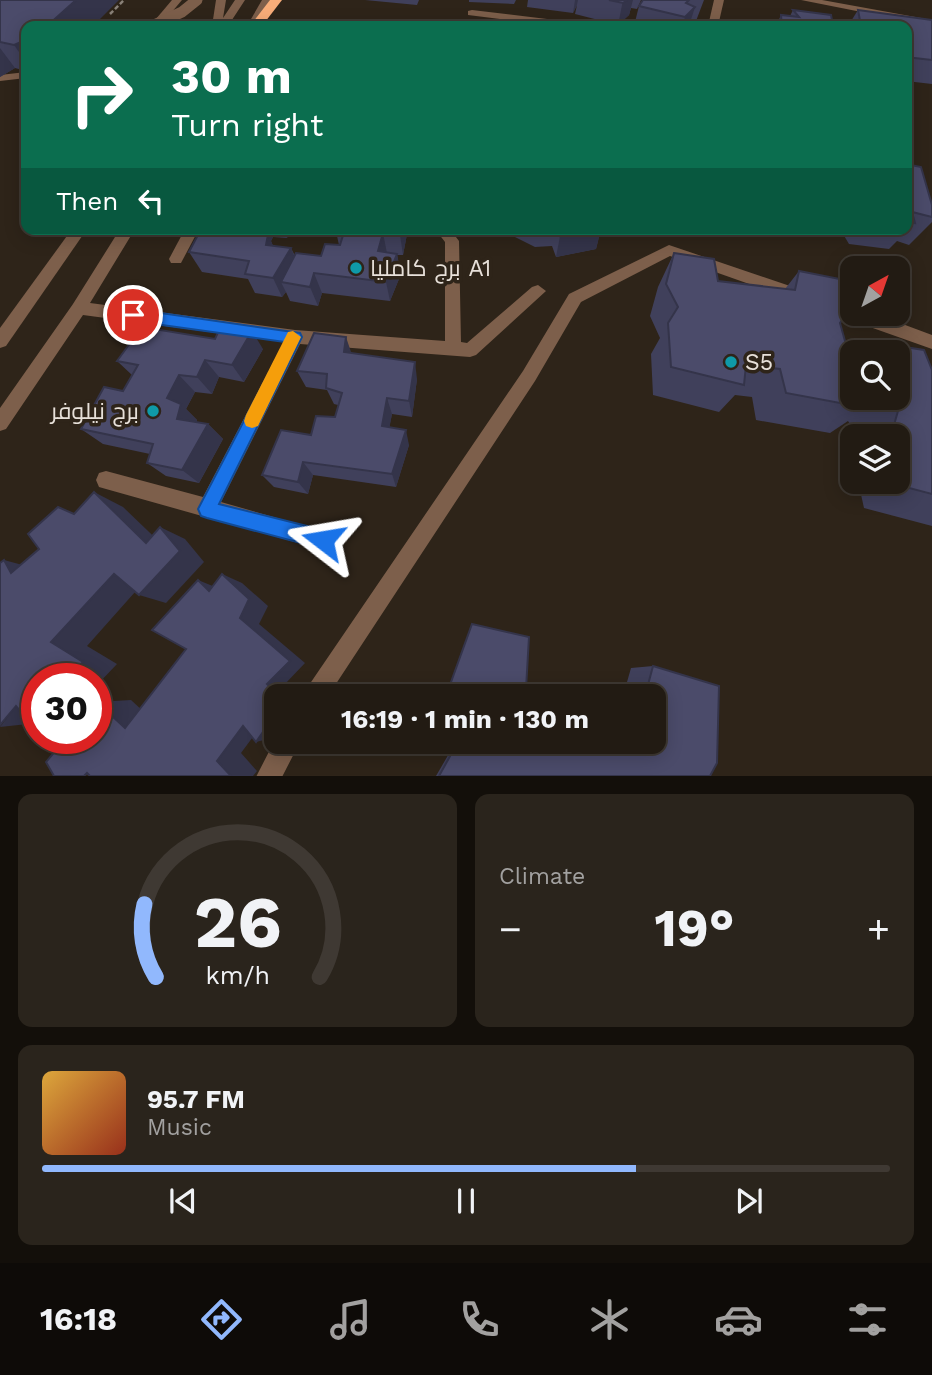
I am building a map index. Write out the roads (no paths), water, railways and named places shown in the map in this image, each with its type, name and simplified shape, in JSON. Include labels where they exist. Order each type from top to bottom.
[{"type":"highway","points":[[258,21],[276,0]]},
{"type":"street","points":[[158,21],[177,0]]},
{"type":"street","points":[[163,21],[182,12],[197,0]]},
{"type":"street","points":[[218,21],[221,0]]},
{"type":"street","points":[[226,21],[240,0]]},
{"type":"street","points":[[256,21],[267,0]]},
{"type":"street","points":[[714,21],[719,0]]},
{"type":"street","points":[[806,0],[932,23]]},
{"type":"street","points":[[472,13],[538,21]]},
{"type":"street","points":[[0,78],[21,76]]},
{"type":"street","points":[[0,341],[76,235]]},
{"type":"street","points":[[0,423],[79,308],[124,235]]},
{"type":"street","points":[[176,259],[189,235]]},
{"type":"street","points":[[447,235],[452,241],[453,349]]},
{"type":"street","points":[[323,684],[529,376],[575,298],[669,250],[840,309]]},
{"type":"street","points":[[79,308],[295,337],[470,350],[538,290]]},
{"type":"street","points":[[888,326],[932,342]]},
{"type":"street","points":[[207,509],[295,337]]},
{"type":"street","points":[[106,480],[323,540]]},
{"type":"street","points":[[268,776],[281,754]]},
{"type":"place","name":"برج کاملیا A1","points":[[356,268]]},
{"type":"place","name":"S5","points":[[731,362]]},
{"type":"place","name":"برج نیلوفر","points":[[153,411]]}]
